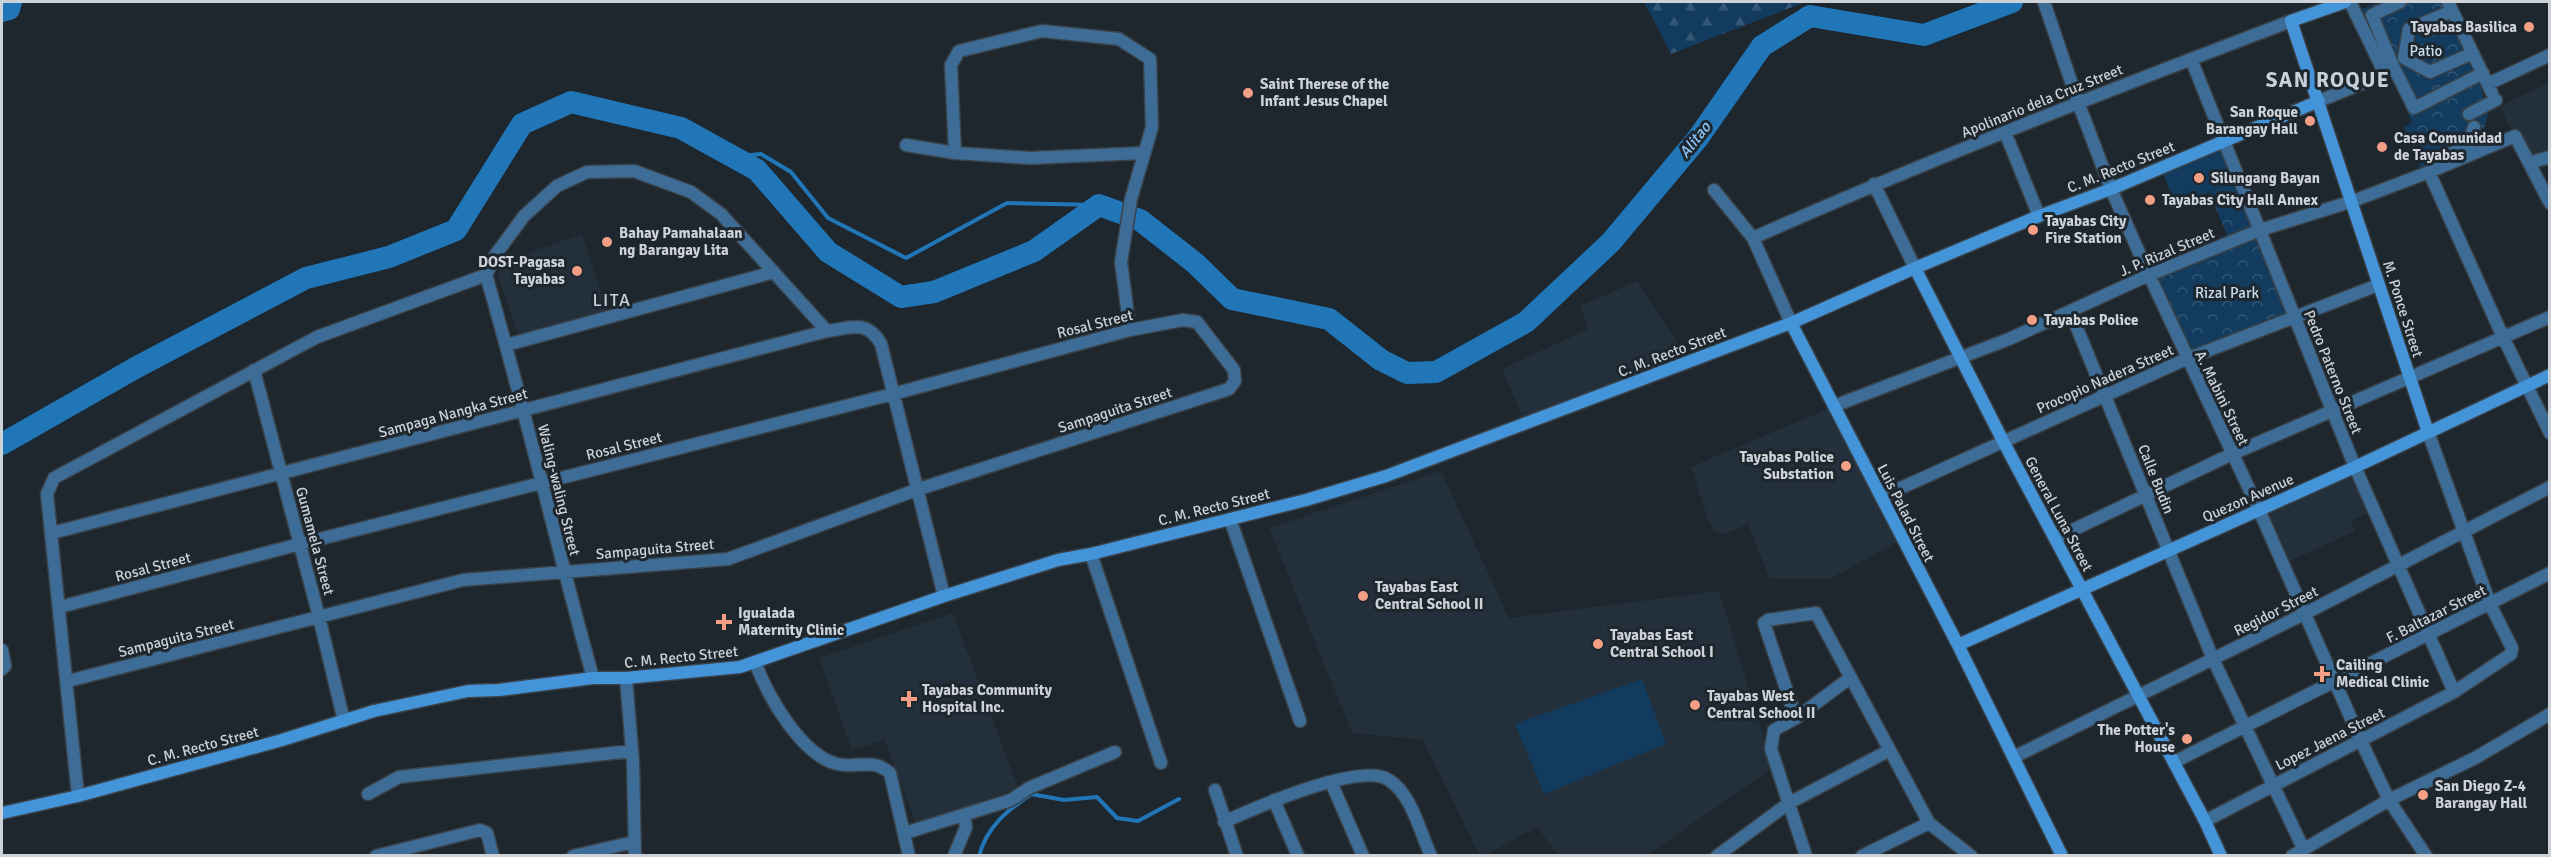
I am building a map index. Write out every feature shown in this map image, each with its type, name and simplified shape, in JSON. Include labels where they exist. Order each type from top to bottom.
[{"type":"main road","name":"Apolinario dela Cruz Street","points":[[2291,21],[2345,2]]},
{"type":"main road","name":"M. Ponce Street","points":[[2291,21],[2353,201],[2378,285],[2428,432]]},
{"type":"main road","name":"C. M. Recto Street","points":[[2,813],[78,796],[282,740],[374,711],[468,691],[499,690],[593,678],[626,678],[740,668],[944,596],[1058,560],[1091,554],[1230,519],[1386,476],[1791,323],[1915,268],[2039,216],[2111,189],[2319,101]]},
{"type":"main road","name":"General Luna Street","points":[[1915,268],[2003,441],[2221,855]]},
{"type":"main road","name":"Luis Palad Street","points":[[1791,323],[1958,645],[2062,855]]},
{"type":"main road","name":"Quezon Avenue","points":[[1958,645],[2355,467],[2550,375]]},
{"type":"street","points":[[2350,2],[2385,68],[2414,108],[2490,88],[2550,55]]},
{"type":"street","points":[[2385,68],[2372,15],[2400,2]]},
{"type":"street","name":"A. Mabini Street","points":[[2046,6],[2078,102],[2111,189],[2186,358],[2259,510],[2334,682],[2389,800],[2426,855]]},
{"type":"street","points":[[2473,53],[2430,72],[2404,58],[2409,30],[2450,6],[2473,53],[2490,88]]},
{"type":"street","name":"Apolinario dela Cruz Street","points":[[1753,238],[1874,184],[2078,102],[2291,21]]},
{"type":"street","points":[[955,153],[951,65],[959,51],[1042,32],[1119,39],[1150,59],[1152,127],[1131,199],[1121,262],[1130,330]]},
{"type":"street","name":"C. M. Recto Street","points":[[2319,101],[2378,77],[2385,68],[2404,58]]},
{"type":"street","name":"Pedro Paterno Street","points":[[2191,59],[2355,467],[2454,692]]},
{"type":"street","points":[[2469,114],[2490,88]]},
{"type":"street","points":[[2474,127],[2468,145],[2426,170],[2550,433]]},
{"type":"street","points":[[2005,132],[2039,216]]},
{"type":"street","name":"J. P. Rizal Street","points":[[1834,406],[2009,339],[2149,275],[2260,230],[2353,201],[2515,136],[2529,163]]},
{"type":"street","points":[[906,145],[955,153],[1030,158],[1143,153]]},
{"type":"street","points":[[2550,157],[2529,163],[2550,204]]},
{"type":"street","points":[[78,796],[47,494],[54,478],[317,338],[486,275],[496,254],[524,216],[557,186],[587,172],[634,171],[691,192],[721,214],[827,331]]},
{"type":"street","name":"General Luna Street","points":[[1874,184],[1915,268]]},
{"type":"street","name":"Luis Palad Street","points":[[1714,190],[1753,238],[1791,323]]},
{"type":"street","points":[[506,345],[774,272]]},
{"type":"street","name":"Waling-waling Street","points":[[486,275],[593,678]]},
{"type":"street","name":"Procopio Nadera Street","points":[[1881,497],[2186,358],[2378,285]]},
{"type":"street","name":"Calle Budin","points":[[2070,311],[2213,659],[2272,785],[2298,853]]},
{"type":"street","points":[[2056,538],[2232,454],[2550,316]]},
{"type":"street","name":"Rosal Street","points":[[60,607],[893,394],[1130,330],[1183,320],[1197,322],[1234,370],[1235,381],[1229,389]]},
{"type":"street","name":"Sampaga Nangka Street","points":[[52,532],[827,331],[861,326],[874,331],[881,344],[893,394]]},
{"type":"street","name":"Gumamela Street","points":[[254,370],[344,721]]},
{"type":"street","name":"Sampaguita Street","points":[[68,681],[463,580],[728,559],[919,489],[1229,389]]},
{"type":"street","points":[[893,394],[919,489],[944,596]]},
{"type":"street","name":"M. Ponce Street","points":[[2428,432],[2490,604]]},
{"type":"street","name":"Regidor Street","points":[[2014,758],[2304,614],[2550,487]]},
{"type":"street","points":[[1230,519],[1300,722]]},
{"type":"street","points":[[1091,554],[1161,763]]},
{"type":"street","name":"F. Baltazar Street","points":[[2174,762],[2550,573]]},
{"type":"street","name":"Lopez Jaena Street","points":[[2205,821],[2454,692],[2511,654],[2512,648],[2490,604]]},
{"type":"street","points":[[1796,718],[1764,628],[1768,620],[1816,613],[1929,823],[1971,855]]},
{"type":"street","points":[[2,650],[6,666],[2,669]]},
{"type":"street","points":[[755,662],[762,682],[798,736],[814,754],[838,764],[881,766],[890,773],[909,855]]},
{"type":"street","points":[[626,678],[635,855]]},
{"type":"street","points":[[1806,855],[1771,749],[1774,730],[1796,718],[1850,678]]},
{"type":"street","points":[[2298,853],[2389,800],[2475,758],[2550,714]]},
{"type":"street","points":[[1717,855],[1789,803],[1890,750]]},
{"type":"street","points":[[368,794],[399,777],[631,751]]},
{"type":"street","points":[[905,833],[1011,800],[1029,789],[1115,752]]},
{"type":"street","points":[[1224,822],[1274,800],[1331,782],[1370,774],[1388,779],[1404,794],[1431,855]]},
{"type":"street","points":[[1331,782],[1363,855]]},
{"type":"street","points":[[1215,790],[1237,855]]},
{"type":"street","points":[[1274,800],[1298,855]]},
{"type":"street","points":[[954,855],[966,827],[964,816]]},
{"type":"street","points":[[1862,855],[1929,823]]},
{"type":"street","points":[[376,855],[480,830],[487,832],[494,855]]},
{"type":"street","points":[[573,855],[634,842]]},
{"type":"shaded area","points":[[2549,83],[2549,157],[2529,163],[2499,106]]},
{"type":"shaded area","points":[[582,234],[608,312],[519,336],[497,273],[510,259]]},
{"type":"shaded area","points":[[1637,281],[1687,357],[1610,384],[1524,420],[1502,369],[1588,329],[1580,306]]},
{"type":"shaded area","points":[[1834,406],[1903,539],[1830,579],[1770,579],[1748,524],[1724,534],[1714,531],[1691,467]]},
{"type":"shaded area","points":[[1441,471],[1509,618],[1719,591],[1773,768],[1647,855],[1558,855],[1537,827],[1486,855],[1479,855],[1423,740],[1352,733],[1269,528]]},
{"type":"shaded area","points":[[2352,475],[2369,513],[2351,521],[2355,531],[2290,561],[2268,512]]},
{"type":"shaded area","name":"Tayabas Community Hospital Inc.","points":[[953,613],[1018,788],[916,824],[885,740],[852,750],[819,658]]},
{"type":"green space","points":[[1644,2],[1805,2],[1671,54]]},
{"type":"green space","name":"Patio","points":[[2381,2],[2448,2],[2488,84],[2481,88],[2488,114],[2480,143],[2422,172],[2404,127],[2412,122],[2361,9]]},
{"type":"green space","name":"Silungang Bayan","points":[[2223,149],[2236,181],[2176,206],[2163,174]]},
{"type":"green space","name":"Rizal Park","points":[[2239,180],[2295,317],[2186,359],[2149,275],[2230,242],[2209,192]]},
{"type":"green space","points":[[1642,679],[1666,744],[1544,794],[1515,724]]},
{"type":"waterway","points":[[2,11],[9,9],[11,2]]},
{"type":"waterway","name":"Alitao","points":[[2,444],[137,367],[306,278],[389,257],[456,230],[522,124],[571,102],[681,128],[757,170],[828,252],[901,297],[934,292],[1034,251],[1099,205],[1140,220],[1195,263],[1232,299],[1329,319],[1381,360],[1407,373],[1436,372],[1526,322],[1611,242],[1698,138],[1762,46],[1810,16],[1924,35],[2012,2]]},
{"type":"waterway","points":[[733,157],[761,154],[791,172],[828,218],[906,258],[1007,203],[1099,205]]},
{"type":"waterway","points":[[979,856],[987,836],[999,820],[1031,794],[1064,800],[1097,797],[1117,818],[1138,821],[1179,799]]},
{"type":"place","name":"Tayabas Basilica","points":[[2529,27]]},
{"type":"place","name":"Saint Therese of the Infant Jesus Chapel","points":[[1248,93]]},
{"type":"place","name":"San Roque Barangay Hall","points":[[2310,121]]},
{"type":"place","name":"Casa Comunidad de Tayabas","points":[[2382,147]]},
{"type":"place","name":"Silungang Bayan","points":[[2199,178]]},
{"type":"place","name":"Tayabas City Hall Annex","points":[[2150,200]]},
{"type":"place","name":"Tayabas City Fire Station","points":[[2033,230]]},
{"type":"place","name":"Bahay Pamahalaan ng Barangay Lita","points":[[607,242]]},
{"type":"place","name":"DOST-Pagasa Tayabas","points":[[577,271]]},
{"type":"place","name":"Tayabas Police","points":[[2032,320]]},
{"type":"place","name":"Tayabas Police Substation","points":[[1846,466]]},
{"type":"place","name":"Tayabas East Central School II","points":[[1363,596]]},
{"type":"place","name":"Igualada Maternity Clinic","points":[[724,622]]},
{"type":"place","name":"Tayabas East Central School I","points":[[1598,644]]},
{"type":"place","name":"Cailing Medical Clinic","points":[[2322,674]]},
{"type":"place","name":"Tayabas Community Hospital Inc.","points":[[909,699]]},
{"type":"place","name":"Tayabas West Central School II","points":[[1695,705]]},
{"type":"place","name":"The Potter's House","points":[[2187,739]]},
{"type":"place","name":"San Diego Z-4 Barangay Hall","points":[[2423,795]]},
{"type":"district","name":"SAN ROQUE","points":[[2328,80]]},
{"type":"district","name":"LITA","points":[[612,300]]}]
